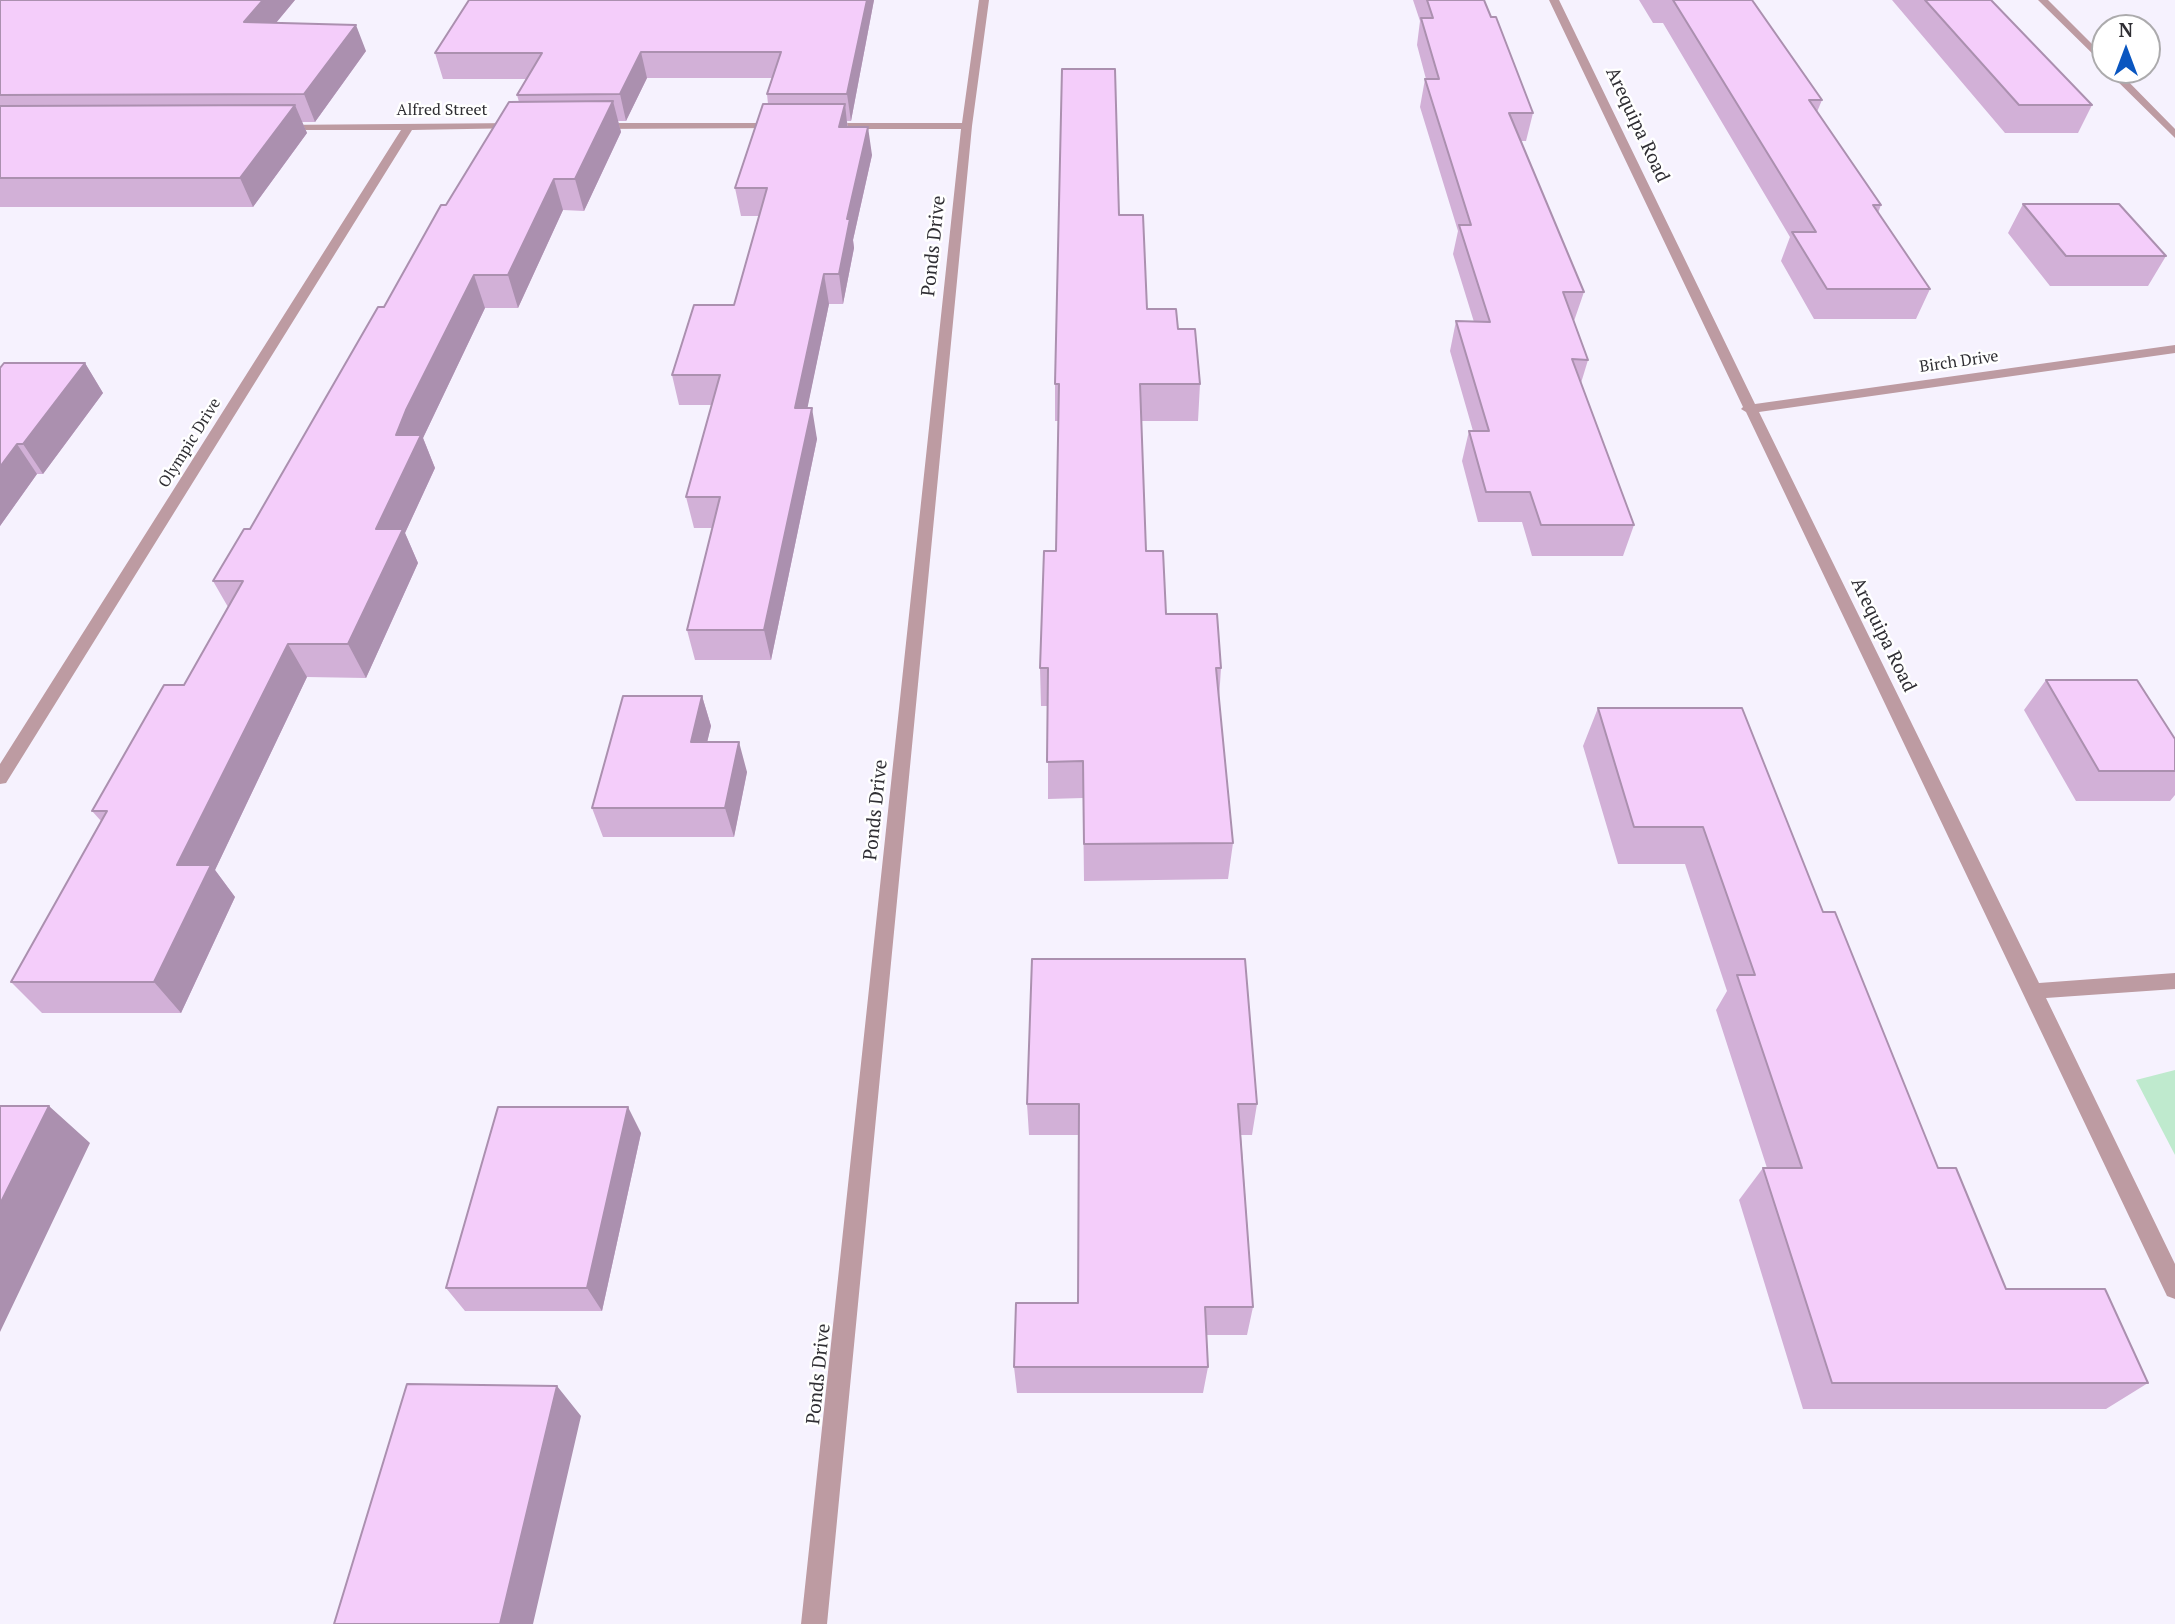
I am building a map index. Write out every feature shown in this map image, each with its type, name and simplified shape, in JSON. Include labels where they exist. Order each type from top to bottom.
[{"type":"street","name":"Ponds Drive","points":[[814,1624],[967,126],[984,0]]},
{"type":"street","name":"Arequipa Road","points":[[1554,0],[1748,409],[2035,991],[2175,1288]]},
{"type":"street","points":[[2043,0],[2091,49]]},
{"type":"street","points":[[2125,84],[2175,135]]},
{"type":"street","name":"Olympic Drive","points":[[0,778],[409,126]]},
{"type":"street","name":"Alfred Street","points":[[273,127],[535,126]]},
{"type":"street","points":[[577,126],[786,126]]},
{"type":"street","points":[[814,126],[967,126]]},
{"type":"street","name":"Birch Drive","points":[[1748,409],[2175,349]]},
{"type":"street","points":[[2035,991],[2175,981]]},
{"type":"green space","points":[[2175,1070],[2175,1155],[2136,1080]]},
{"type":"building","points":[[0,0],[263,0],[244,22],[356,25],[304,94],[0,95]]},
{"type":"building","points":[[469,0],[867,0],[847,94],[767,94],[781,52],[641,52],[620,94],[517,95],[542,53],[435,53]]},
{"type":"building","points":[[1427,0],[1484,0],[1491,17],[1496,17],[1533,113],[1509,113],[1584,292],[1563,292],[1588,360],[1572,359],[1634,525],[1541,525],[1530,492],[1486,492],[1469,431],[1489,431],[1456,321],[1490,322],[1459,225],[1471,225],[1425,79],[1439,79],[1421,18],[1433,18]]},
{"type":"building","points":[[1673,0],[1752,0],[1822,100],[1809,100],[1881,205],[1873,205],[1930,289],[1827,289],[1792,232],[1816,232]]},
{"type":"building","points":[[1925,0],[1991,0],[2092,105],[2019,105]]},
{"type":"building","points":[[1062,69],[1115,69],[1119,215],[1143,215],[1147,309],[1176,309],[1178,329],[1195,329],[1200,384],[1140,384],[1146,551],[1163,551],[1166,614],[1217,614],[1221,668],[1216,668],[1233,843],[1084,844],[1083,761],[1047,762],[1048,668],[1040,668],[1044,551],[1056,551],[1059,384],[1055,384]]},
{"type":"building","points":[[613,101],[575,179],[554,179],[508,275],[474,275],[396,435],[421,435],[376,529],[403,529],[348,644],[288,644],[177,865],[211,865],[154,982],[11,982],[107,811],[92,811],[164,685],[184,685],[243,581],[213,581],[244,529],[250,529],[378,307],[384,307],[441,205],[446,205],[509,102]]},
{"type":"building","points":[[763,104],[845,104],[839,127],[868,127],[847,219],[850,219],[839,274],[824,274],[795,408],[812,408],[764,630],[687,630],[720,497],[686,497],[720,375],[672,375],[694,305],[734,305],[767,188],[735,188]]},
{"type":"building","points":[[295,105],[240,178],[0,178],[0,106]]},
{"type":"building","points":[[2023,204],[2119,204],[2166,256],[2066,256]]},
{"type":"building","points":[[4,363],[85,363],[23,444],[17,444],[0,467],[0,368]]},
{"type":"building","points":[[2046,680],[2137,680],[2175,739],[2175,771],[2099,771]]},
{"type":"building","points":[[623,696],[702,696],[691,742],[739,742],[725,808],[592,808]]},
{"type":"building","points":[[1598,708],[1742,708],[1823,912],[1835,912],[1938,1168],[1956,1168],[2006,1289],[2105,1289],[2148,1383],[1832,1383],[1763,1168],[1802,1168],[1737,975],[1755,975],[1703,827],[1634,827]]},
{"type":"building","points":[[1032,959],[1245,959],[1257,1104],[1238,1104],[1253,1307],[1205,1307],[1208,1367],[1014,1367],[1016,1303],[1078,1303],[1079,1104],[1027,1104]]},
{"type":"building","points":[[0,1106],[49,1106],[0,1204]]},
{"type":"building","points":[[498,1107],[628,1107],[587,1288],[446,1288]]},
{"type":"building","points":[[407,1384],[557,1386],[500,1624],[334,1624]]}]
